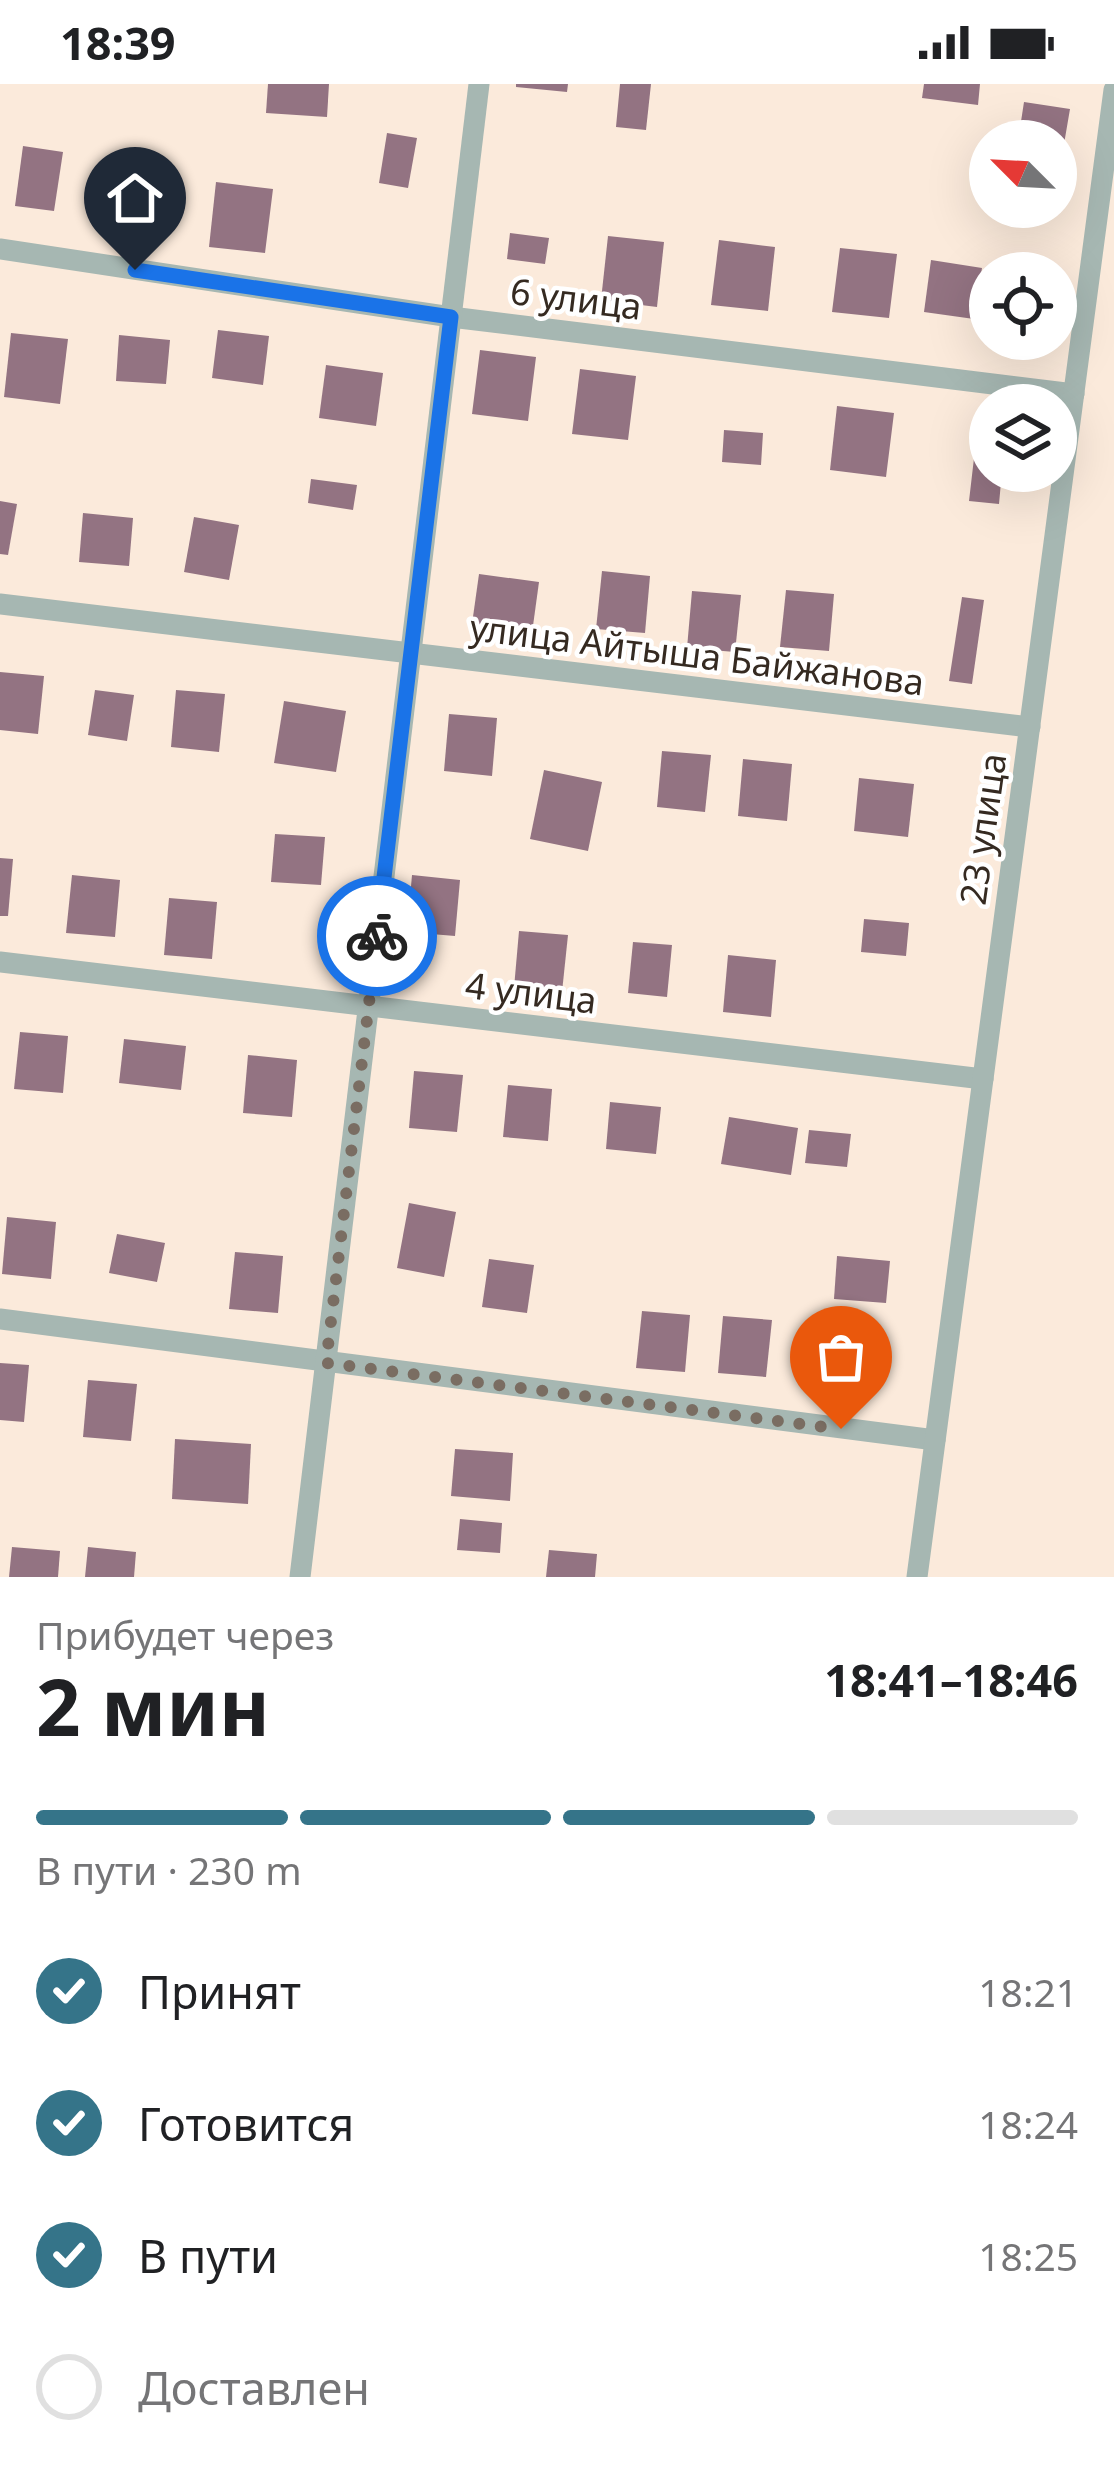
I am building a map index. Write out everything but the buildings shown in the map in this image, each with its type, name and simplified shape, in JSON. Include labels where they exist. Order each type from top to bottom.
[{"type":"street","points":[[300,1577],[479,84]]},
{"type":"street","name":"23 улица","points":[[1075,384],[1114,90]]},
{"type":"street","name":"6 улица","points":[[0,250],[451,317],[993,384]]},
{"type":"street","name":"23 улица","points":[[917,1577],[1061,492]]},
{"type":"street","name":"улица Айтыша Байжанова","points":[[0,604],[1030,727]]},
{"type":"street","name":"4 улица","points":[[0,962],[983,1079]]},
{"type":"street","points":[[0,1319],[935,1441]]},
{"type":"way so far","points":[[377,936],[326,1363],[841,1429]]},
{"type":"route","points":[[135,270],[451,317],[377,936]]}]
